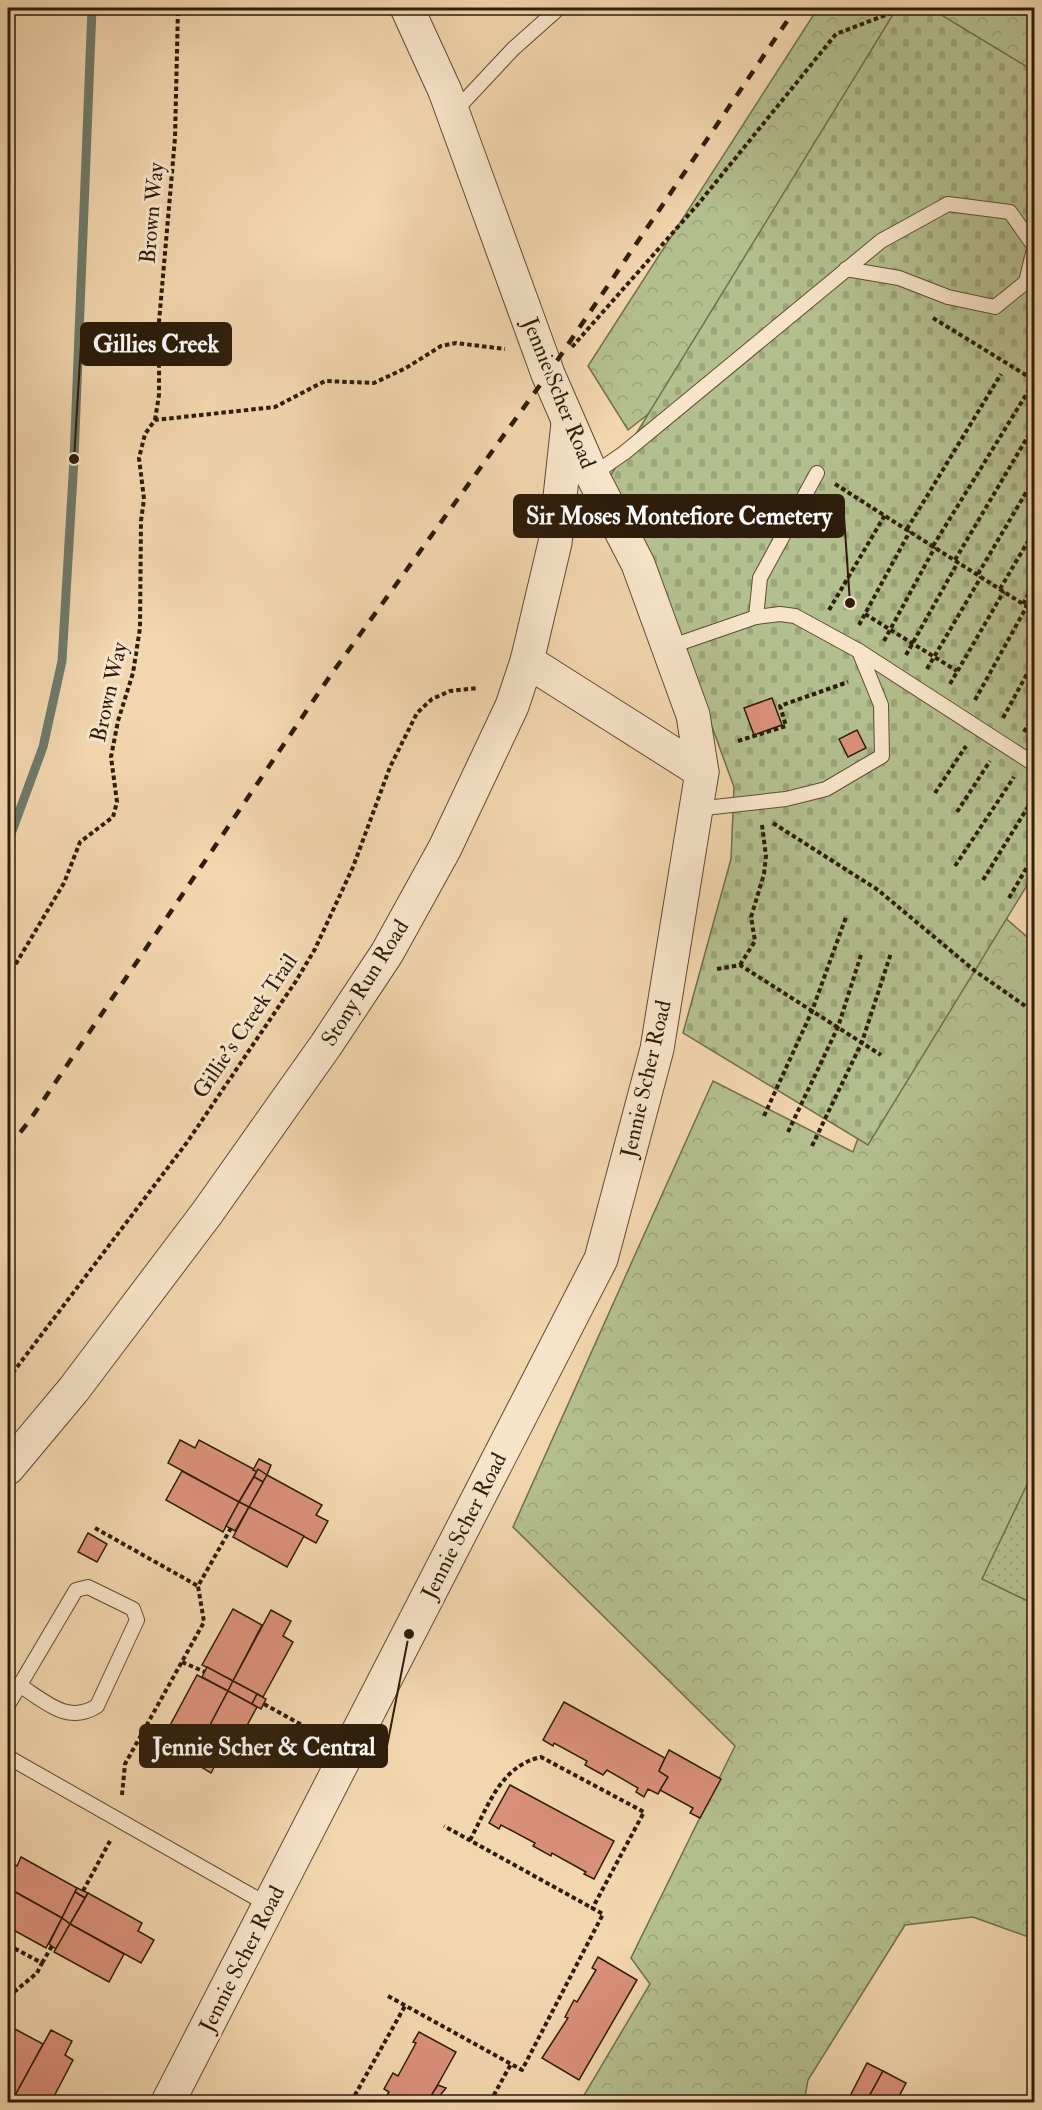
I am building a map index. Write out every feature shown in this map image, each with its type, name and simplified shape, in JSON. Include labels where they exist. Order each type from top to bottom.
[{"type":"street","name":"Jennie Scher Road","points":[[168,2103],[601,1260],[657,1049],[702,771],[693,715],[639,564],[592,475],[568,423],[453,112],[407,8]]},
{"type":"street","name":"Stony Run Road","points":[[8,1468],[74,1389],[207,1213],[326,1045],[387,953],[445,848],[512,706],[527,661],[555,543],[568,423]]},
{"type":"street","points":[[527,661],[702,771]]},
{"type":"lane","points":[[453,112],[513,49],[559,8]]},
{"type":"lane","points":[[592,475],[624,453],[846,269],[881,241],[948,204],[1010,212],[1035,247],[1026,282],[995,307],[948,297],[899,278],[846,269]]},
{"type":"lane","points":[[756,617],[760,578],[817,473]]},
{"type":"lane","points":[[669,646],[756,617],[780,614],[795,616],[874,660],[1030,761]]},
{"type":"lane","points":[[696,809],[786,799],[826,789],[882,756],[881,705],[869,675],[854,648]]},
{"type":"lane","points":[[8,1705],[19,1685],[76,1590],[88,1587],[133,1609],[137,1620],[97,1706],[86,1714],[69,1715],[19,1685]]},
{"type":"lane","points":[[8,1757],[270,1906]]},
{"type":"path","name":"Brown Way","points":[[8,977],[64,883],[80,842],[113,817],[117,802],[111,757],[118,721],[133,673],[140,628],[141,521],[144,499],[139,458],[145,434],[155,420],[159,395],[159,322],[175,138],[178,8]]},
{"type":"path","points":[[155,420],[275,407],[325,381],[374,383],[406,368],[441,346],[456,343],[544,363],[699,203],[836,34],[903,8]]},
{"type":"path","points":[[931,317],[1035,380]]},
{"type":"path","points":[[854,648],[865,614],[909,530],[1001,374]]},
{"type":"path","points":[[874,660],[934,546],[1029,390]]},
{"type":"path","points":[[895,674],[1035,426]]},
{"type":"path","points":[[817,473],[1035,611]]},
{"type":"path","points":[[916,688],[1035,478]]},
{"type":"path","points":[[819,629],[885,515]]},
{"type":"path","points":[[939,703],[1035,531]]},
{"type":"path","points":[[964,719],[1035,584]]},
{"type":"path","points":[[865,614],[957,671]]},
{"type":"path","points":[[957,812],[997,740],[1035,661]]},
{"type":"path","points":[[738,741],[786,726],[780,706],[869,675]]},
{"type":"path","name":"Gillie's Creek Trail","points":[[8,1379],[188,1141],[296,981],[320,939],[353,867],[390,766],[417,713],[432,699],[450,691],[477,688]]},
{"type":"path","points":[[934,793],[978,728]]},
{"type":"path","points":[[956,866],[1030,761]]},
{"type":"path","points":[[983,880],[1035,796]]},
{"type":"path","points":[[740,965],[754,941],[751,917],[764,874],[766,856],[759,802]]},
{"type":"path","points":[[761,816],[878,890],[975,971],[1035,1012]]},
{"type":"path","points":[[1009,898],[1035,855]]},
{"type":"path","points":[[764,1116],[812,1011],[846,917]]},
{"type":"path","points":[[812,1146],[862,1042],[891,953]]},
{"type":"path","points":[[788,1132],[838,1027],[861,955]]},
{"type":"path","points":[[717,969],[740,965],[881,1055]]},
{"type":"path","points":[[95,1528],[198,1586]]},
{"type":"path","points":[[122,1796],[124,1764],[204,1622],[198,1586],[231,1528]]},
{"type":"path","points":[[182,1662],[205,1672]]},
{"type":"path","points":[[264,1704],[320,1735]]},
{"type":"path","points":[[470,1840],[508,1772],[526,1760],[541,1757],[644,1812],[592,1909]]},
{"type":"path","points":[[388,1996],[522,2070],[603,1914],[444,1826]]},
{"type":"path","points":[[83,1891],[116,1831]]},
{"type":"path","points":[[8,1945],[42,1962]]},
{"type":"path","points":[[8,1997],[38,1973],[52,1946]]},
{"type":"path","points":[[351,2103],[405,2006]]},
{"type":"path","points":[[490,2103],[511,2064]]},
{"type":"green space","points":[[818,8],[1034,8],[1034,203],[964,166],[628,430],[588,366]]},
{"type":"green space","points":[[897,8],[930,8],[1034,71],[1034,874],[868,1145],[683,1033],[731,859],[734,787],[681,642],[609,478]]},
{"type":"green space","points":[[905,830],[1034,943],[1034,1939],[973,1917],[905,1925],[808,2080],[804,2102],[580,2102],[650,1984],[631,1958],[735,1746],[513,1527],[713,1081],[853,1152],[919,969]]},
{"type":"green space","points":[[1034,1470],[1034,1604],[982,1579]]},
{"type":"building","points":[[772,698],[782,725],[754,735],[744,708]]},
{"type":"building","points":[[857,730],[866,748],[848,757],[839,739]]},
{"type":"building","points":[[180,1440],[195,1448],[199,1440],[257,1471],[239,1502],[168,1463]]},
{"type":"building","points":[[259,1459],[271,1465],[267,1475],[253,1470]]},
{"type":"building","points":[[258,1469],[267,1475],[263,1482],[254,1477]]},
{"type":"building","points":[[182,1471],[239,1502],[223,1532],[166,1500]]},
{"type":"building","points":[[267,1475],[322,1505],[316,1515],[328,1521],[316,1543],[249,1507]]},
{"type":"building","points":[[254,1477],[263,1482],[249,1507],[239,1502]]},
{"type":"building","points":[[239,1502],[249,1507],[235,1531],[226,1526]]},
{"type":"building","points":[[249,1507],[304,1536],[287,1567],[233,1537]]},
{"type":"building","points":[[88,1533],[107,1544],[97,1562],[78,1552]]},
{"type":"building","points":[[233,1609],[262,1625],[233,1681],[202,1665]]},
{"type":"building","points":[[271,1610],[291,1621],[283,1636],[293,1642],[263,1697],[233,1681]]},
{"type":"building","points":[[207,1667],[233,1681],[228,1691],[202,1677]]},
{"type":"building","points":[[197,1675],[228,1691],[198,1748],[167,1731]]},
{"type":"building","points":[[233,1681],[257,1694],[252,1704],[228,1691]]},
{"type":"building","points":[[228,1691],[257,1707],[227,1762],[219,1758],[211,1773],[191,1761]]},
{"type":"building","points":[[257,1694],[266,1699],[261,1709],[252,1704]]},
{"type":"building","points":[[564,1702],[665,1758],[659,1771],[668,1777],[658,1794],[648,1789],[644,1797],[636,1792],[638,1788],[607,1770],[603,1775],[585,1765],[587,1761],[554,1743],[553,1746],[543,1740]]},
{"type":"building","points":[[669,1750],[721,1779],[700,1818],[690,1813],[693,1808],[660,1790],[668,1777],[659,1771]]},
{"type":"building","points":[[510,1785],[614,1841],[594,1879],[552,1853],[551,1856],[533,1846],[535,1843],[501,1825],[499,1829],[489,1823]]},
{"type":"building","points":[[21,1857],[77,1888],[62,1918],[8,1888],[8,1861],[17,1866]]},
{"type":"building","points":[[8,1888],[62,1918],[46,1948],[8,1927]]},
{"type":"building","points":[[77,1888],[88,1893],[85,1898],[75,1892]]},
{"type":"building","points":[[75,1892],[85,1898],[70,1924],[62,1918]]},
{"type":"building","points":[[88,1893],[142,1923],[138,1931],[154,1940],[141,1963],[70,1924]]},
{"type":"building","points":[[62,1918],[70,1924],[56,1949],[49,1944]]},
{"type":"building","points":[[70,1924],[124,1954],[109,1982],[54,1952]]},
{"type":"building","points":[[598,1957],[637,1980],[579,2080],[542,2058],[568,2018],[565,2017],[574,2000],[577,2002],[596,1970],[592,1968]]},
{"type":"building","points":[[13,2028],[43,2044],[12,2101],[8,2098],[8,2038]]},
{"type":"building","points":[[51,2030],[72,2041],[65,2055],[73,2060],[51,2102],[12,2101]]},
{"type":"building","points":[[419,2032],[456,2052],[428,2102],[383,2102],[389,2092],[384,2089],[393,2073],[398,2076],[416,2043],[413,2042]]},
{"type":"building","points":[[867,2063],[883,2071],[866,2102],[847,2102]]},
{"type":"building","points":[[883,2071],[906,2083],[896,2102],[866,2102]]},
{"type":"building","points":[[438,2085],[446,2088],[438,2098],[432,2094]]},
{"type":"waterway","points":[[8,842],[43,747],[62,661],[74,459],[92,8]]},
{"type":"railway","points":[[8,1148],[30,1120],[330,676],[548,374],[796,8]]},
{"type":"place","name":"Gillies Creek","points":[[74,459]]},
{"type":"place","name":"Sir Moses Montefiore Cemetery","points":[[850,603]]},
{"type":"place","name":"Jennie Scher & Central","points":[[409,1634]]}]
